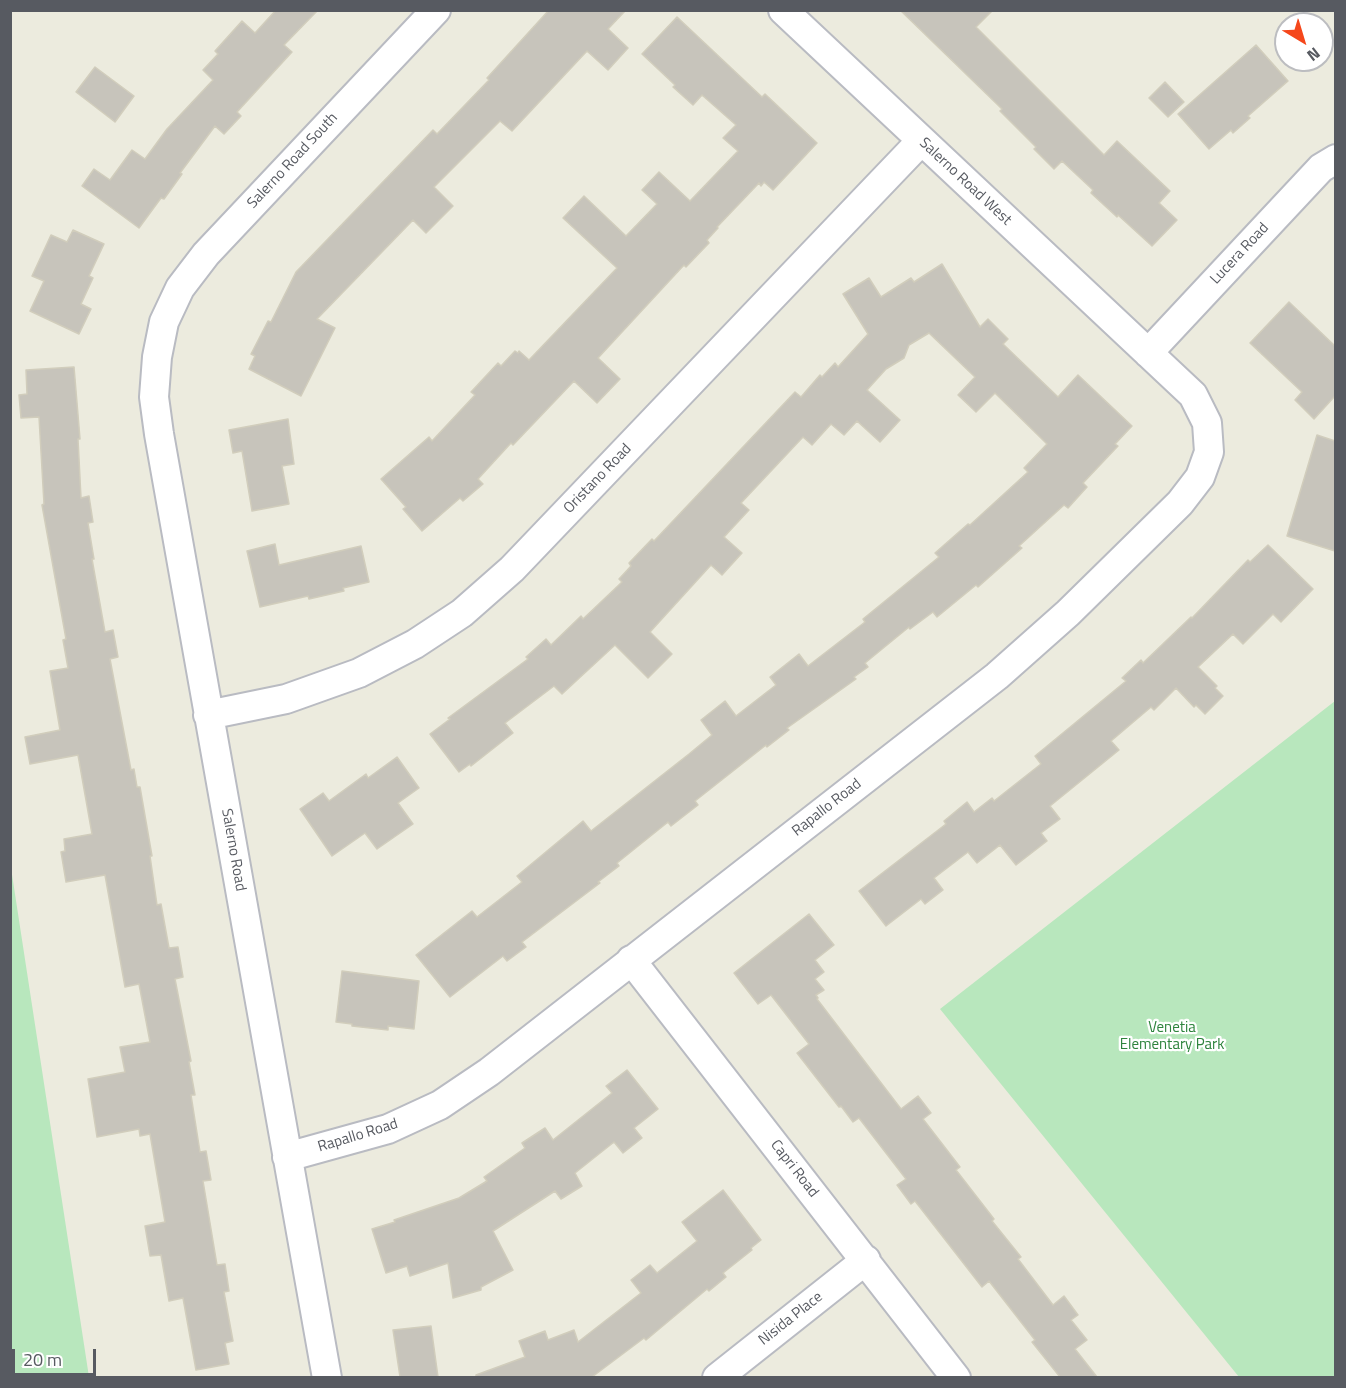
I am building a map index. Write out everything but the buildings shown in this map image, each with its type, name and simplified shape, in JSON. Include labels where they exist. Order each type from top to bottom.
[{"type":"street","name":"Salerno Road South","points":[[164,322],[180,288],[206,254],[436,10]]},
{"type":"street","name":"Salerno Road West","points":[[783,10],[1148,353]]},
{"type":"street","name":"Oristano Road","points":[[208,715],[286,699],[359,673],[415,644],[462,613],[512,569],[921,141]]},
{"type":"street","name":"Lucera Road","points":[[1148,353],[1321,168],[1335,159]]},
{"type":"street","name":"Salerno Road","points":[[164,322],[157,357],[154,397],[208,715],[327,1377]]},
{"type":"street","name":"Rapallo Road","points":[[287,1157],[388,1129],[440,1105],[489,1072],[997,676],[1068,613],[1180,502],[1200,477],[1209,452],[1208,423],[1193,395],[1148,353]]},
{"type":"street","name":"Capri Road","points":[[631,960],[956,1377]]},
{"type":"street","name":"Nisida Place","points":[[717,1377],[866,1260]]},
{"type":"green space","name":"Venetia Elementary Park","points":[[1335,701],[1335,1377],[1239,1377],[940,1009]]},
{"type":"green space","points":[[11,868],[89,1377],[11,1377]]}]
